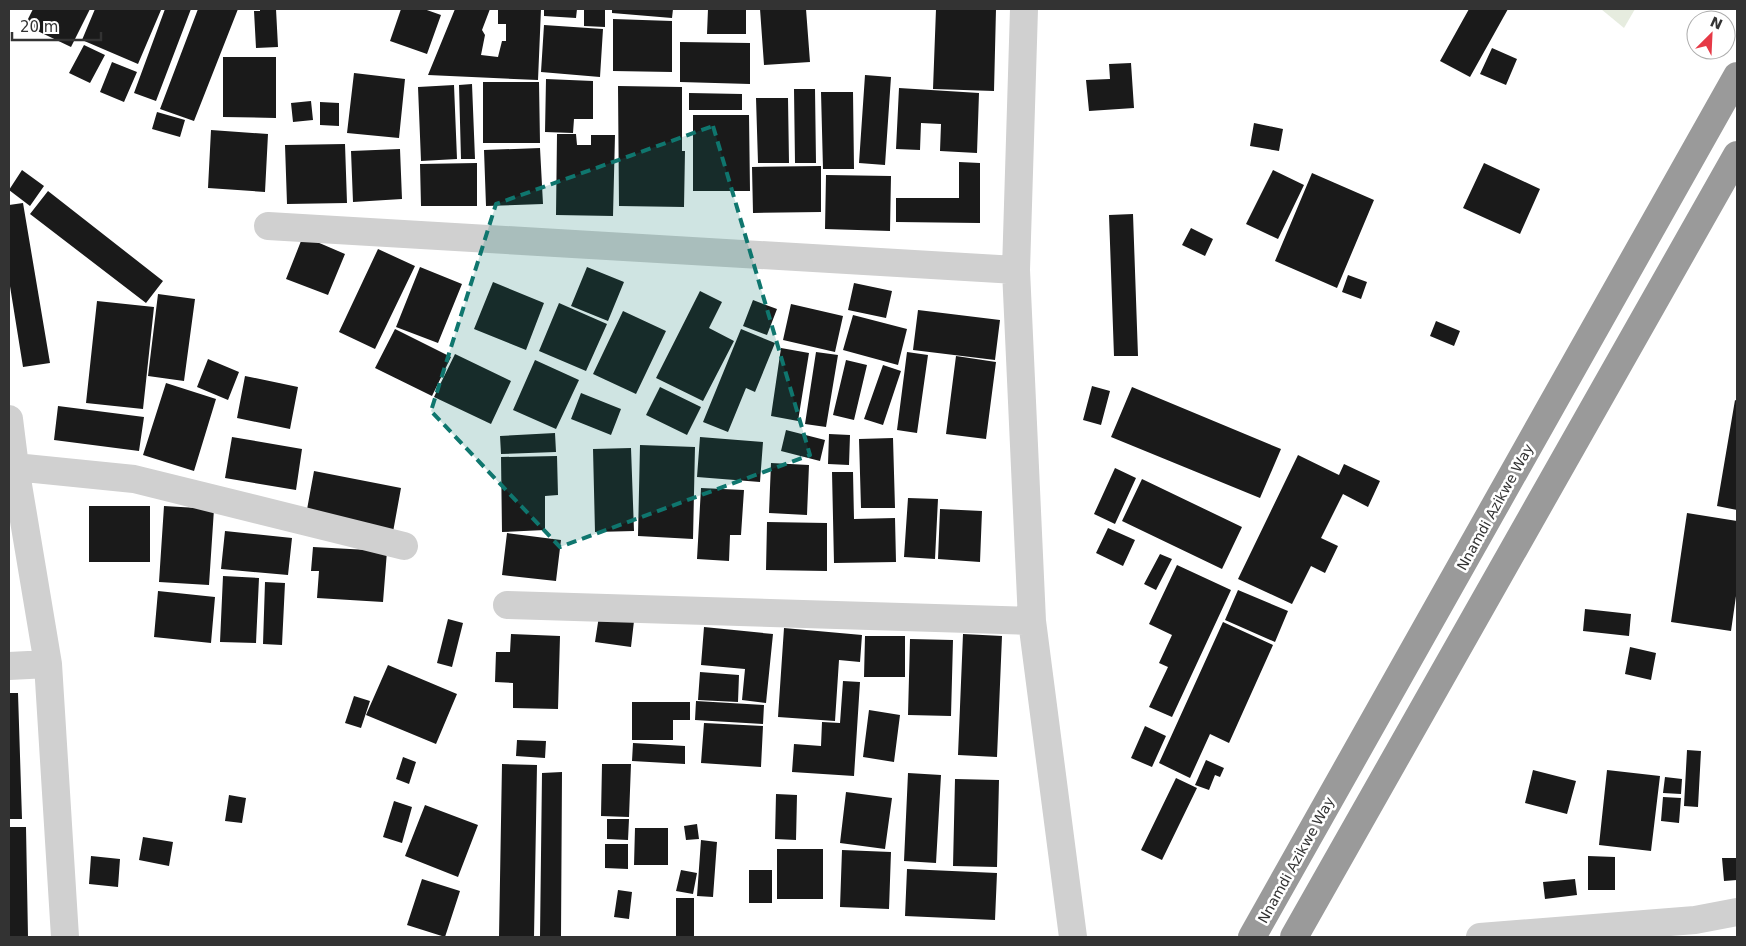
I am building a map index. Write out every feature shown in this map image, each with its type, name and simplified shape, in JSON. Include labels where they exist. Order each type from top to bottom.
[{"type":"highway","name":"Nnamdi Azikwe Way","points":[[1252,937],[1737,76]]},
{"type":"highway","points":[[1294,937],[1737,155]]},
{"type":"street","points":[[1024,9],[1016,270],[1032,621],[1073,937]]},
{"type":"street","points":[[268,226],[1016,270]]},
{"type":"street","points":[[9,419],[15,468],[48,664],[65,937]]},
{"type":"street","points":[[15,468],[134,479],[404,546]]},
{"type":"street","points":[[507,605],[1032,621]]},
{"type":"street","points":[[9,666],[48,664]]},
{"type":"street","points":[[1480,937],[1691,928],[1737,912]]},
{"type":"highlighted area","points":[[713,126],[810,455],[560,547],[431,411],[496,204]]},
{"type":"shaded area","points":[[1601,9],[1635,9],[1624,28]]},
{"type":"building","points":[[33,9],[90,9],[71,47],[25,25]]},
{"type":"building","points":[[95,9],[161,10],[138,64],[82,40]]},
{"type":"building","points":[[165,9],[191,9],[156,101],[134,93]]},
{"type":"building","points":[[198,9],[238,9],[194,121],[160,109]]},
{"type":"building","points":[[260,9],[276,9],[278,47],[256,48],[254,11],[260,11]]},
{"type":"building","points":[[401,9],[424,9],[441,15],[427,54],[390,41]]},
{"type":"building","points":[[455,9],[490,9],[482,30],[485,35],[481,55],[498,57],[502,41],[506,41],[506,24],[498,24],[498,9],[541,9],[538,80],[428,75]]},
{"type":"building","points":[[544,9],[577,9],[576,18],[544,16]]},
{"type":"building","points":[[584,9],[605,9],[605,27],[584,26]]},
{"type":"building","points":[[612,9],[673,9],[672,18],[612,13]]},
{"type":"building","points":[[708,9],[746,9],[746,34],[707,34]]},
{"type":"building","points":[[760,9],[806,9],[810,62],[764,65]]},
{"type":"building","points":[[936,9],[996,9],[994,91],[933,89]]},
{"type":"building","points":[[1469,9],[1508,9],[1470,77],[1440,61]]},
{"type":"building","points":[[613,19],[672,21],[672,72],[613,71]]},
{"type":"building","points":[[544,25],[603,29],[600,77],[541,72]]},
{"type":"building","points":[[680,42],[750,43],[750,84],[680,82]]},
{"type":"building","points":[[84,45],[105,55],[90,83],[69,73]]},
{"type":"building","points":[[1492,48],[1517,59],[1506,85],[1480,74]]},
{"type":"building","points":[[223,57],[276,57],[276,118],[223,117]]},
{"type":"building","points":[[112,62],[137,72],[124,102],[100,92]]},
{"type":"building","points":[[1131,63],[1134,108],[1089,111],[1086,80],[1110,79],[1109,64]]},
{"type":"building","points":[[354,73],[405,79],[399,138],[347,133]]},
{"type":"building","points":[[865,75],[891,77],[885,165],[859,163]]},
{"type":"building","points":[[546,79],[593,81],[593,119],[574,119],[573,133],[545,132]]},
{"type":"building","points":[[483,82],[539,82],[540,143],[483,143]]},
{"type":"building","points":[[472,84],[475,159],[461,159],[459,85]]},
{"type":"building","points":[[454,85],[457,159],[421,161],[418,87]]},
{"type":"building","points":[[618,86],[682,87],[682,151],[685,151],[684,207],[619,206]]},
{"type":"building","points":[[899,88],[979,93],[977,153],[940,151],[941,124],[921,123],[920,150],[896,149]]},
{"type":"building","points":[[794,89],[815,89],[816,163],[795,163]]},
{"type":"building","points":[[821,92],[853,92],[854,169],[823,169]]},
{"type":"building","points":[[689,93],[742,94],[742,110],[689,110]]},
{"type":"building","points":[[756,98],[788,98],[789,163],[758,163]]},
{"type":"building","points":[[311,101],[313,120],[293,122],[291,103]]},
{"type":"building","points":[[320,102],[339,103],[339,126],[320,125]]},
{"type":"building","points":[[157,112],[185,120],[180,137],[152,129]]},
{"type":"building","points":[[693,115],[749,115],[750,191],[693,191]]},
{"type":"building","points":[[1254,123],[1283,129],[1279,151],[1250,146]]},
{"type":"building","points":[[211,130],[268,134],[265,192],[208,188]]},
{"type":"building","points":[[557,134],[576,134],[577,145],[591,145],[591,135],[615,135],[613,216],[556,215]]},
{"type":"building","points":[[345,144],[347,203],[287,204],[285,145]]},
{"type":"building","points":[[540,148],[543,204],[486,206],[484,150]]},
{"type":"building","points":[[400,149],[402,199],[353,202],[351,151]]},
{"type":"building","points":[[959,162],[980,163],[980,223],[896,222],[896,198],[959,198]]},
{"type":"building","points":[[477,163],[477,206],[421,206],[420,164]]},
{"type":"building","points":[[1484,163],[1540,189],[1520,234],[1463,208]]},
{"type":"building","points":[[821,166],[821,212],[753,213],[752,167]]},
{"type":"building","points":[[22,170],[44,186],[30,206],[9,190]]},
{"type":"building","points":[[1273,170],[1304,185],[1278,239],[1246,224]]},
{"type":"building","points":[[1312,173],[1374,200],[1337,288],[1275,261]]},
{"type":"building","points":[[826,175],[891,176],[890,231],[825,229]]},
{"type":"building","points":[[48,191],[163,281],[146,303],[30,214]]},
{"type":"building","points":[[23,203],[50,363],[23,367],[9,280],[9,205]]},
{"type":"building","points":[[1133,214],[1138,356],[1114,356],[1109,215]]},
{"type":"building","points":[[1191,228],[1213,239],[1205,256],[1182,245]]},
{"type":"building","points":[[303,236],[345,254],[328,295],[286,279]]},
{"type":"building","points":[[378,249],[415,266],[375,349],[339,332]]},
{"type":"building","points":[[420,267],[462,284],[438,343],[396,327]]},
{"type":"building","points":[[587,267],[624,282],[608,321],[571,306]]},
{"type":"building","points":[[1348,275],[1367,282],[1361,299],[1342,292]]},
{"type":"building","points":[[493,282],[544,303],[526,350],[474,329]]},
{"type":"building","points":[[854,283],[892,291],[886,318],[848,310]]},
{"type":"building","points":[[700,291],[722,302],[709,328],[734,341],[703,401],[656,378]]},
{"type":"building","points":[[158,294],[195,299],[184,381],[148,376]]},
{"type":"building","points":[[753,300],[777,309],[767,335],[743,326]]},
{"type":"building","points":[[97,301],[154,307],[143,409],[86,403]]},
{"type":"building","points":[[559,303],[607,324],[586,371],[539,351]]},
{"type":"building","points":[[791,304],[843,316],[835,352],[783,340]]},
{"type":"building","points":[[918,310],[1000,320],[995,360],[913,350]]},
{"type":"building","points":[[623,311],[666,331],[636,394],[593,374]]},
{"type":"building","points":[[853,315],[907,329],[898,365],[843,350]]},
{"type":"building","points":[[1436,321],[1460,331],[1454,346],[1430,336]]},
{"type":"building","points":[[395,329],[451,357],[432,396],[375,368]]},
{"type":"building","points":[[741,329],[775,343],[755,392],[746,388],[728,432],[703,422]]},
{"type":"building","points":[[781,348],[809,353],[798,421],[771,416]]},
{"type":"building","points":[[816,352],[838,355],[826,427],[805,424]]},
{"type":"building","points":[[907,352],[928,355],[917,433],[897,430]]},
{"type":"building","points":[[455,354],[511,381],[491,424],[434,397]]},
{"type":"building","points":[[956,356],[996,362],[986,439],[946,434]]},
{"type":"building","points":[[208,359],[239,372],[228,400],[197,387]]},
{"type":"building","points":[[535,360],[579,380],[556,429],[513,410]]},
{"type":"building","points":[[846,360],[867,365],[854,420],[833,415]]},
{"type":"building","points":[[883,365],[901,371],[883,425],[864,419]]},
{"type":"building","points":[[245,376],[298,387],[290,429],[237,418]]},
{"type":"building","points":[[166,383],[216,399],[194,471],[143,455]]},
{"type":"building","points":[[1092,386],[1110,391],[1101,425],[1083,420]]},
{"type":"building","points":[[660,387],[701,407],[687,435],[646,415]]},
{"type":"building","points":[[1132,387],[1281,449],[1260,498],[1111,437]]},
{"type":"building","points":[[581,393],[621,409],[611,435],[571,419]]},
{"type":"building","points":[[1735,400],[1737,401],[1737,510],[1717,506]]},
{"type":"building","points":[[58,406],[144,417],[139,451],[54,440]]},
{"type":"building","points":[[786,430],[825,440],[820,461],[781,451]]},
{"type":"building","points":[[555,433],[556,452],[501,454],[500,436]]},
{"type":"building","points":[[829,434],[850,435],[849,465],[828,464]]},
{"type":"building","points":[[232,437],[302,449],[296,490],[225,478]]},
{"type":"building","points":[[700,437],[763,442],[760,482],[697,477]]},
{"type":"building","points":[[893,438],[895,508],[861,508],[859,439]]},
{"type":"building","points":[[640,445],[695,447],[693,539],[638,536]]},
{"type":"building","points":[[631,448],[634,531],[595,532],[593,449]]},
{"type":"building","points":[[1298,455],[1339,475],[1344,464],[1380,481],[1368,507],[1343,494],[1321,538],[1338,546],[1325,573],[1311,566],[1292,604],[1238,579]]},
{"type":"building","points":[[557,456],[558,495],[545,496],[545,530],[502,532],[501,457]]},
{"type":"building","points":[[771,463],[809,465],[807,515],[769,513]]},
{"type":"building","points":[[1115,468],[1136,478],[1115,524],[1094,514]]},
{"type":"building","points":[[314,471],[401,488],[393,532],[306,515]]},
{"type":"building","points":[[832,472],[853,472],[854,519],[895,518],[896,562],[834,563]]},
{"type":"building","points":[[1142,479],[1242,527],[1222,569],[1122,521]]},
{"type":"building","points":[[701,488],[744,490],[741,535],[730,535],[729,561],[697,559]]},
{"type":"building","points":[[908,498],[938,499],[935,559],[904,557]]},
{"type":"building","points":[[89,506],[150,506],[150,562],[89,562]]},
{"type":"building","points":[[164,506],[214,509],[209,585],[159,582]]},
{"type":"building","points":[[940,509],[982,511],[980,562],[938,559]]},
{"type":"building","points":[[1687,513],[1737,521],[1737,589],[1731,631],[1671,622]]},
{"type":"building","points":[[767,522],[827,523],[827,571],[766,570]]},
{"type":"building","points":[[1108,528],[1135,540],[1123,566],[1096,553]]},
{"type":"building","points":[[225,531],[292,538],[288,575],[221,569]]},
{"type":"building","points":[[507,533],[561,540],[556,581],[502,575]]},
{"type":"building","points":[[313,547],[387,551],[383,602],[317,598],[319,571],[311,571]]},
{"type":"building","points":[[1160,554],[1172,559],[1156,590],[1144,584]]},
{"type":"building","points":[[1177,565],[1231,590],[1172,717],[1149,707],[1168,667],[1159,663],[1172,635],[1149,624]]},
{"type":"building","points":[[223,576],[259,578],[256,643],[220,642]]},
{"type":"building","points":[[265,582],[285,583],[282,645],[263,644]]},
{"type":"building","points":[[1238,590],[1288,611],[1275,642],[1225,620]]},
{"type":"building","points":[[158,591],[215,597],[211,643],[154,637]]},
{"type":"building","points":[[1585,609],[1631,614],[1629,636],[1583,631]]},
{"type":"building","points":[[599,616],[634,621],[631,647],[595,642]]},
{"type":"building","points":[[448,619],[463,623],[452,667],[437,663]]},
{"type":"building","points":[[1223,622],[1273,645],[1229,743],[1210,734],[1190,778],[1159,763]]},
{"type":"building","points":[[704,627],[773,634],[766,703],[742,700],[745,669],[701,665]]},
{"type":"building","points":[[784,628],[862,635],[860,662],[839,660],[835,721],[778,717]]},
{"type":"building","points":[[511,634],[560,636],[558,709],[513,708],[513,683],[495,682],[496,652],[510,652]]},
{"type":"building","points":[[963,634],[1002,636],[997,757],[958,755]]},
{"type":"building","points":[[865,636],[905,636],[905,677],[864,677]]},
{"type":"building","points":[[910,639],[953,640],[951,716],[908,715]]},
{"type":"building","points":[[1630,647],[1656,653],[1651,680],[1625,674]]},
{"type":"building","points":[[388,665],[457,694],[436,744],[366,715]]},
{"type":"building","points":[[700,672],[739,675],[738,702],[698,700]]},
{"type":"building","points":[[843,681],[860,682],[854,776],[792,772],[794,744],[821,746],[822,722],[840,723]]},
{"type":"building","points":[[9,693],[18,693],[22,819],[9,819]]},
{"type":"building","points":[[354,696],[370,701],[361,728],[345,723]]},
{"type":"building","points":[[696,701],[764,705],[763,724],[695,720]]},
{"type":"building","points":[[632,702],[690,702],[690,720],[673,720],[673,740],[632,740]]},
{"type":"building","points":[[869,710],[900,715],[894,762],[863,757]]},
{"type":"building","points":[[704,723],[763,726],[761,767],[701,763]]},
{"type":"building","points":[[1145,726],[1166,736],[1152,767],[1131,758]]},
{"type":"building","points":[[517,740],[546,741],[545,758],[516,756]]},
{"type":"building","points":[[633,743],[685,746],[685,764],[632,761]]},
{"type":"building","points":[[1687,750],[1701,751],[1698,807],[1684,806]]},
{"type":"building","points":[[403,757],[416,762],[409,784],[396,779]]},
{"type":"building","points":[[1206,760],[1224,768],[1220,777],[1215,775],[1209,790],[1195,785]]},
{"type":"building","points":[[502,764],[537,765],[534,937],[499,937]]},
{"type":"building","points":[[602,764],[631,764],[629,817],[601,816]]},
{"type":"building","points":[[1533,770],[1576,781],[1567,814],[1525,803]]},
{"type":"building","points":[[1607,770],[1660,776],[1651,851],[1599,845]]},
{"type":"building","points":[[562,772],[561,937],[540,937],[542,773]]},
{"type":"building","points":[[908,773],[941,775],[936,863],[904,861]]},
{"type":"building","points":[[1665,777],[1682,779],[1681,794],[1663,793]]},
{"type":"building","points":[[1176,778],[1197,788],[1162,860],[1141,850]]},
{"type":"building","points":[[955,779],[999,780],[997,867],[953,866]]},
{"type":"building","points":[[846,792],[892,798],[885,849],[840,843]]},
{"type":"building","points":[[776,794],[797,795],[796,840],[775,839]]},
{"type":"building","points":[[229,795],[246,798],[242,823],[225,821]]},
{"type":"building","points":[[1663,797],[1681,798],[1679,823],[1661,821]]},
{"type":"building","points":[[394,801],[412,807],[402,843],[383,837]]},
{"type":"building","points":[[425,805],[478,825],[458,877],[405,856]]},
{"type":"building","points":[[607,819],[629,819],[628,840],[607,839]]},
{"type":"building","points":[[697,824],[699,839],[686,840],[684,826]]},
{"type":"building","points":[[9,827],[26,827],[28,937],[9,937]]},
{"type":"building","points":[[635,828],[668,828],[668,865],[634,865]]},
{"type":"building","points":[[143,837],[173,842],[169,866],[139,860]]},
{"type":"building","points":[[701,840],[717,842],[713,897],[697,896]]},
{"type":"building","points":[[605,844],[628,844],[628,869],[605,868]]},
{"type":"building","points":[[777,849],[823,849],[823,899],[777,899]]},
{"type":"building","points":[[842,850],[891,852],[889,909],[840,907]]},
{"type":"building","points":[[91,856],[120,859],[118,887],[89,884]]},
{"type":"building","points":[[1588,856],[1615,857],[1615,890],[1588,890]]},
{"type":"building","points":[[1722,858],[1737,858],[1737,880],[1724,881]]},
{"type":"building","points":[[907,869],[997,873],[995,920],[905,916]]},
{"type":"building","points":[[681,870],[697,873],[693,894],[676,891]]},
{"type":"building","points":[[749,870],[772,870],[772,903],[749,903]]},
{"type":"building","points":[[422,879],[460,891],[445,937],[407,925]]},
{"type":"building","points":[[1575,879],[1577,895],[1545,899],[1543,882]]},
{"type":"building","points":[[618,890],[632,892],[629,919],[614,917]]},
{"type":"building","points":[[676,898],[694,898],[694,937],[676,937]]}]
